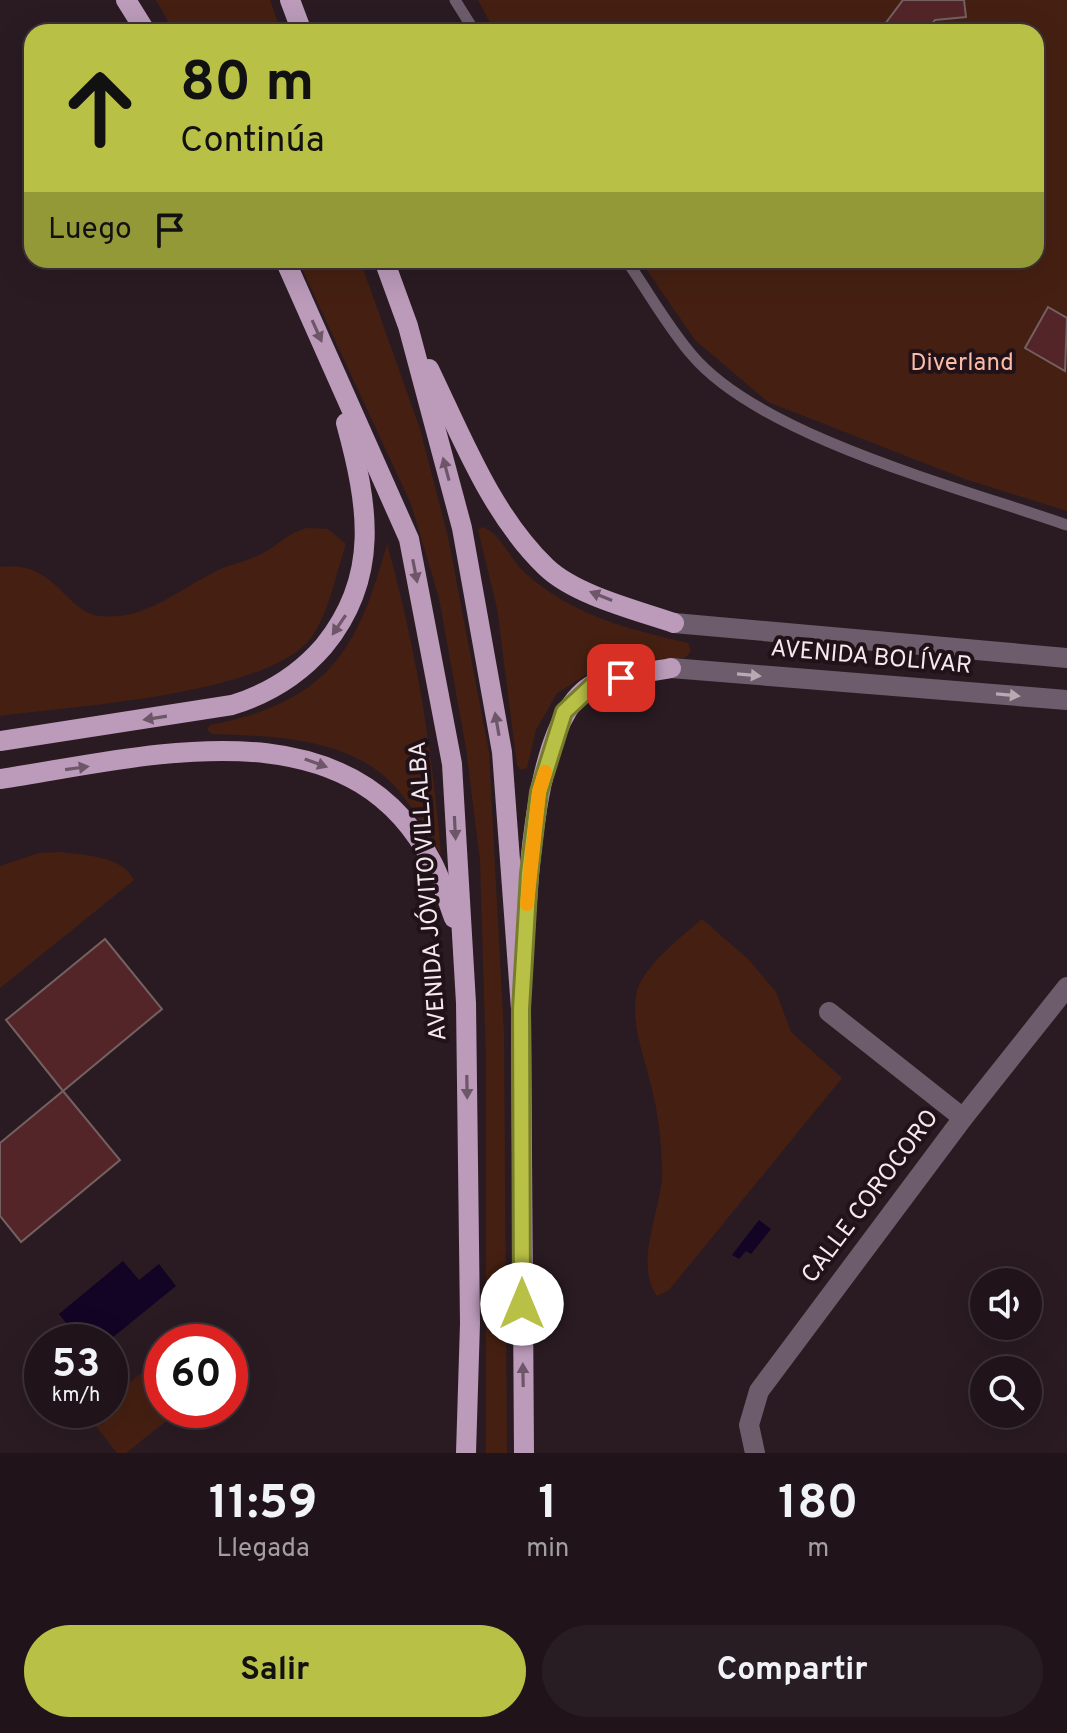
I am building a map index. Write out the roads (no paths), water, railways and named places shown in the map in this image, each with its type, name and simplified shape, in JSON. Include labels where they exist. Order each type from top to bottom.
[{"type":"main road","points":[[126,0],[141,24]]},
{"type":"main road","points":[[290,0],[299,24]]},
{"type":"main road","name":"AVENIDA JÓVITO VILLALBA","points":[[289,268],[409,539],[452,764],[462,941],[470,1323],[466,1453]]},
{"type":"main road","points":[[387,268],[408,326],[462,528],[502,752],[521,1009]]},
{"type":"main road","points":[[408,326],[495,503],[547,569],[593,594],[674,623]]},
{"type":"main road","points":[[0,741],[232,705],[262,696],[316,655],[354,602],[362,571],[365,525],[362,485],[330,361]]},
{"type":"main road","points":[[524,1453],[521,1009],[529,874],[539,792],[564,712],[596,682],[671,668]]},
{"type":"main road","points":[[0,779],[161,756],[239,749],[295,756],[357,782],[385,803],[413,832],[432,860],[462,941]]},
{"type":"street","name":"AVENIDA BOLÍVAR","points":[[674,623],[1067,658]]},
{"type":"street","name":"AVENIDA BOLÍVAR","points":[[671,668],[1067,700]]},
{"type":"street","name":"CALLE COROCORO","points":[[755,1453],[749,1425],[759,1391],[963,1118],[1067,987]]},
{"type":"street","points":[[829,1012],[963,1118]]},
{"type":"lane","points":[[455,0],[470,24]]},
{"type":"lane","points":[[632,268],[693,357],[763,412],[855,451],[1067,525]]},
{"type":"park label","name":"Diverland","points":[[962,364]]}]
